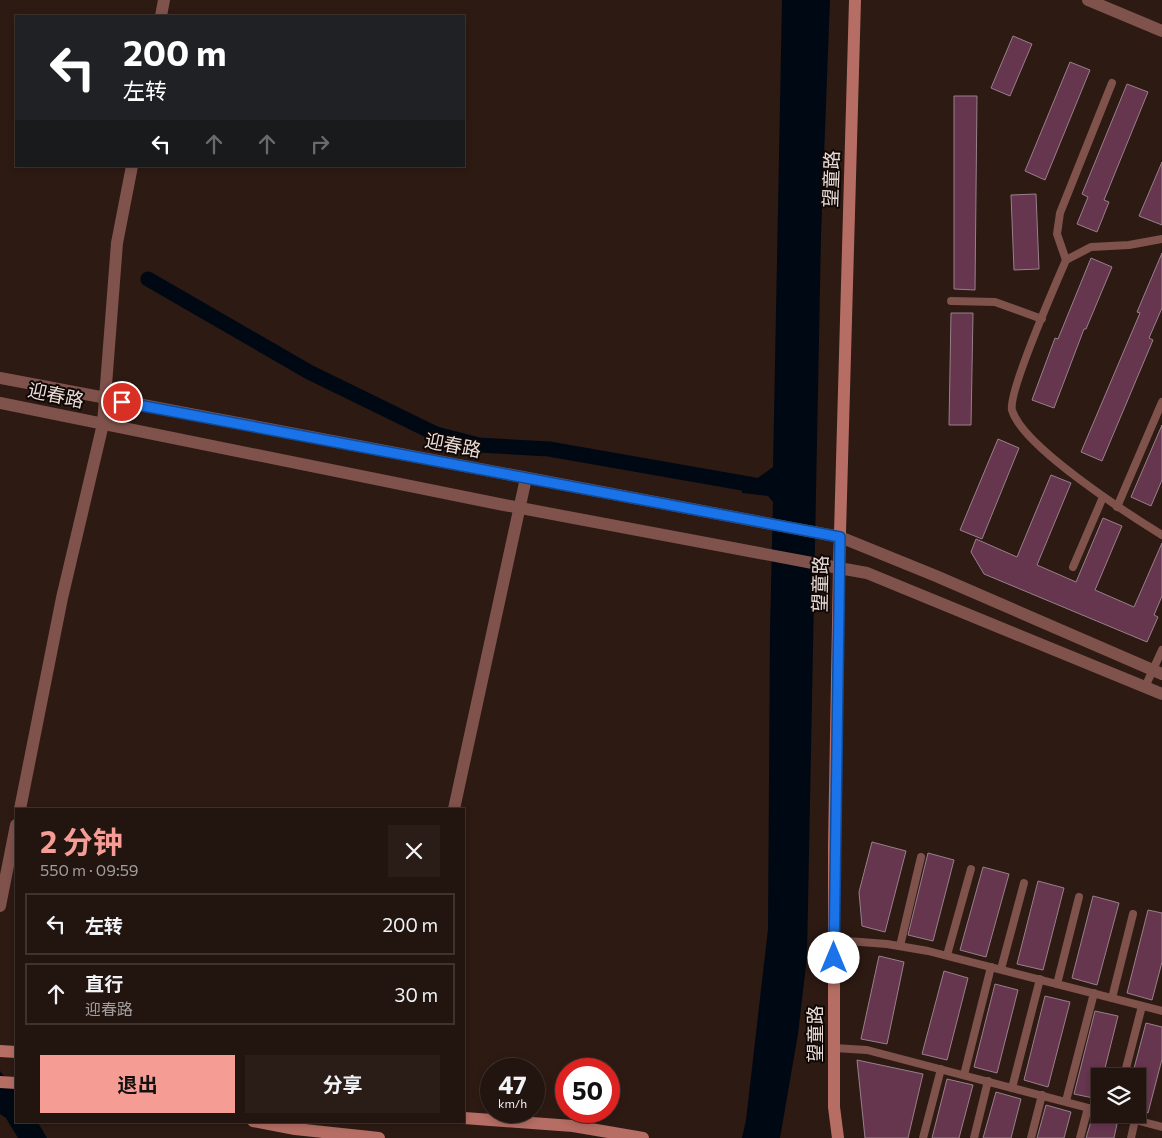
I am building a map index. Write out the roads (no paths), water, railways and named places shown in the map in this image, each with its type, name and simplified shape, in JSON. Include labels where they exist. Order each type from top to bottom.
[{"type":"main road","name":"望童路","points":[[838,1138],[834,1108],[834,940],[839,568],[855,0]]},
{"type":"main road","points":[[1,1051],[15,1052]]},
{"type":"main road","points":[[0,1082],[15,1083]]},
{"type":"main road","points":[[465,1118],[573,1126],[643,1138]]},
{"type":"main road","points":[[264,1123],[295,1129],[379,1138]]},
{"type":"street","points":[[161,15],[164,0]]},
{"type":"street","points":[[1088,0],[1162,31]]},
{"type":"street","points":[[20,808],[62,598],[103,424],[103,399],[117,243],[132,167]]},
{"type":"street","name":"迎春路","points":[[0,378],[840,537],[1158,672]]},
{"type":"street","name":"迎春路","points":[[0,403],[518,508],[867,573],[1162,694]]},
{"type":"street","points":[[454,808],[526,478]]},
{"type":"street","points":[[0,906],[15,830]]},
{"type":"lane","points":[[1066,260],[1057,234],[1060,213],[1112,83]]},
{"type":"lane","points":[[1162,239],[1129,245],[1091,247],[1066,260],[1016,388],[1012,408],[1021,426],[1034,441],[1117,508],[1162,535]]},
{"type":"lane","points":[[950,300],[995,302],[1042,319]]},
{"type":"lane","points":[[1117,508],[1162,402]]},
{"type":"lane","points":[[1073,567],[1103,497]]},
{"type":"lane","points":[[1145,687],[1158,672],[1162,650]]},
{"type":"lane","points":[[900,946],[921,857]]},
{"type":"lane","points":[[947,956],[970,869]]},
{"type":"lane","points":[[1001,969],[1024,884]]},
{"type":"lane","points":[[1057,984],[1079,898]]},
{"type":"lane","points":[[1112,998],[1133,914]]},
{"type":"lane","points":[[834,940],[900,946],[947,956],[1162,1011]]},
{"type":"lane","points":[[964,1075],[991,967]]},
{"type":"lane","points":[[1012,1088],[1040,979]]},
{"type":"lane","points":[[1066,1102],[1094,993]]},
{"type":"lane","points":[[1126,1068],[1142,1006]]},
{"type":"lane","points":[[834,1048],[867,1050],[1091,1108]]},
{"type":"lane","points":[[923,1138],[942,1069]]},
{"type":"lane","points":[[974,1138],[988,1081]]},
{"type":"lane","points":[[1031,1138],[1042,1095]]},
{"type":"lane","points":[[1080,1138],[1088,1108]]},
{"type":"lane","points":[[1131,1138],[1135,1123]]},
{"type":"lane","points":[[1146,1123],[1162,1127]]},
{"type":"waterway","points":[[148,279],[309,372],[436,434],[479,445],[549,449],[760,486]]}]
